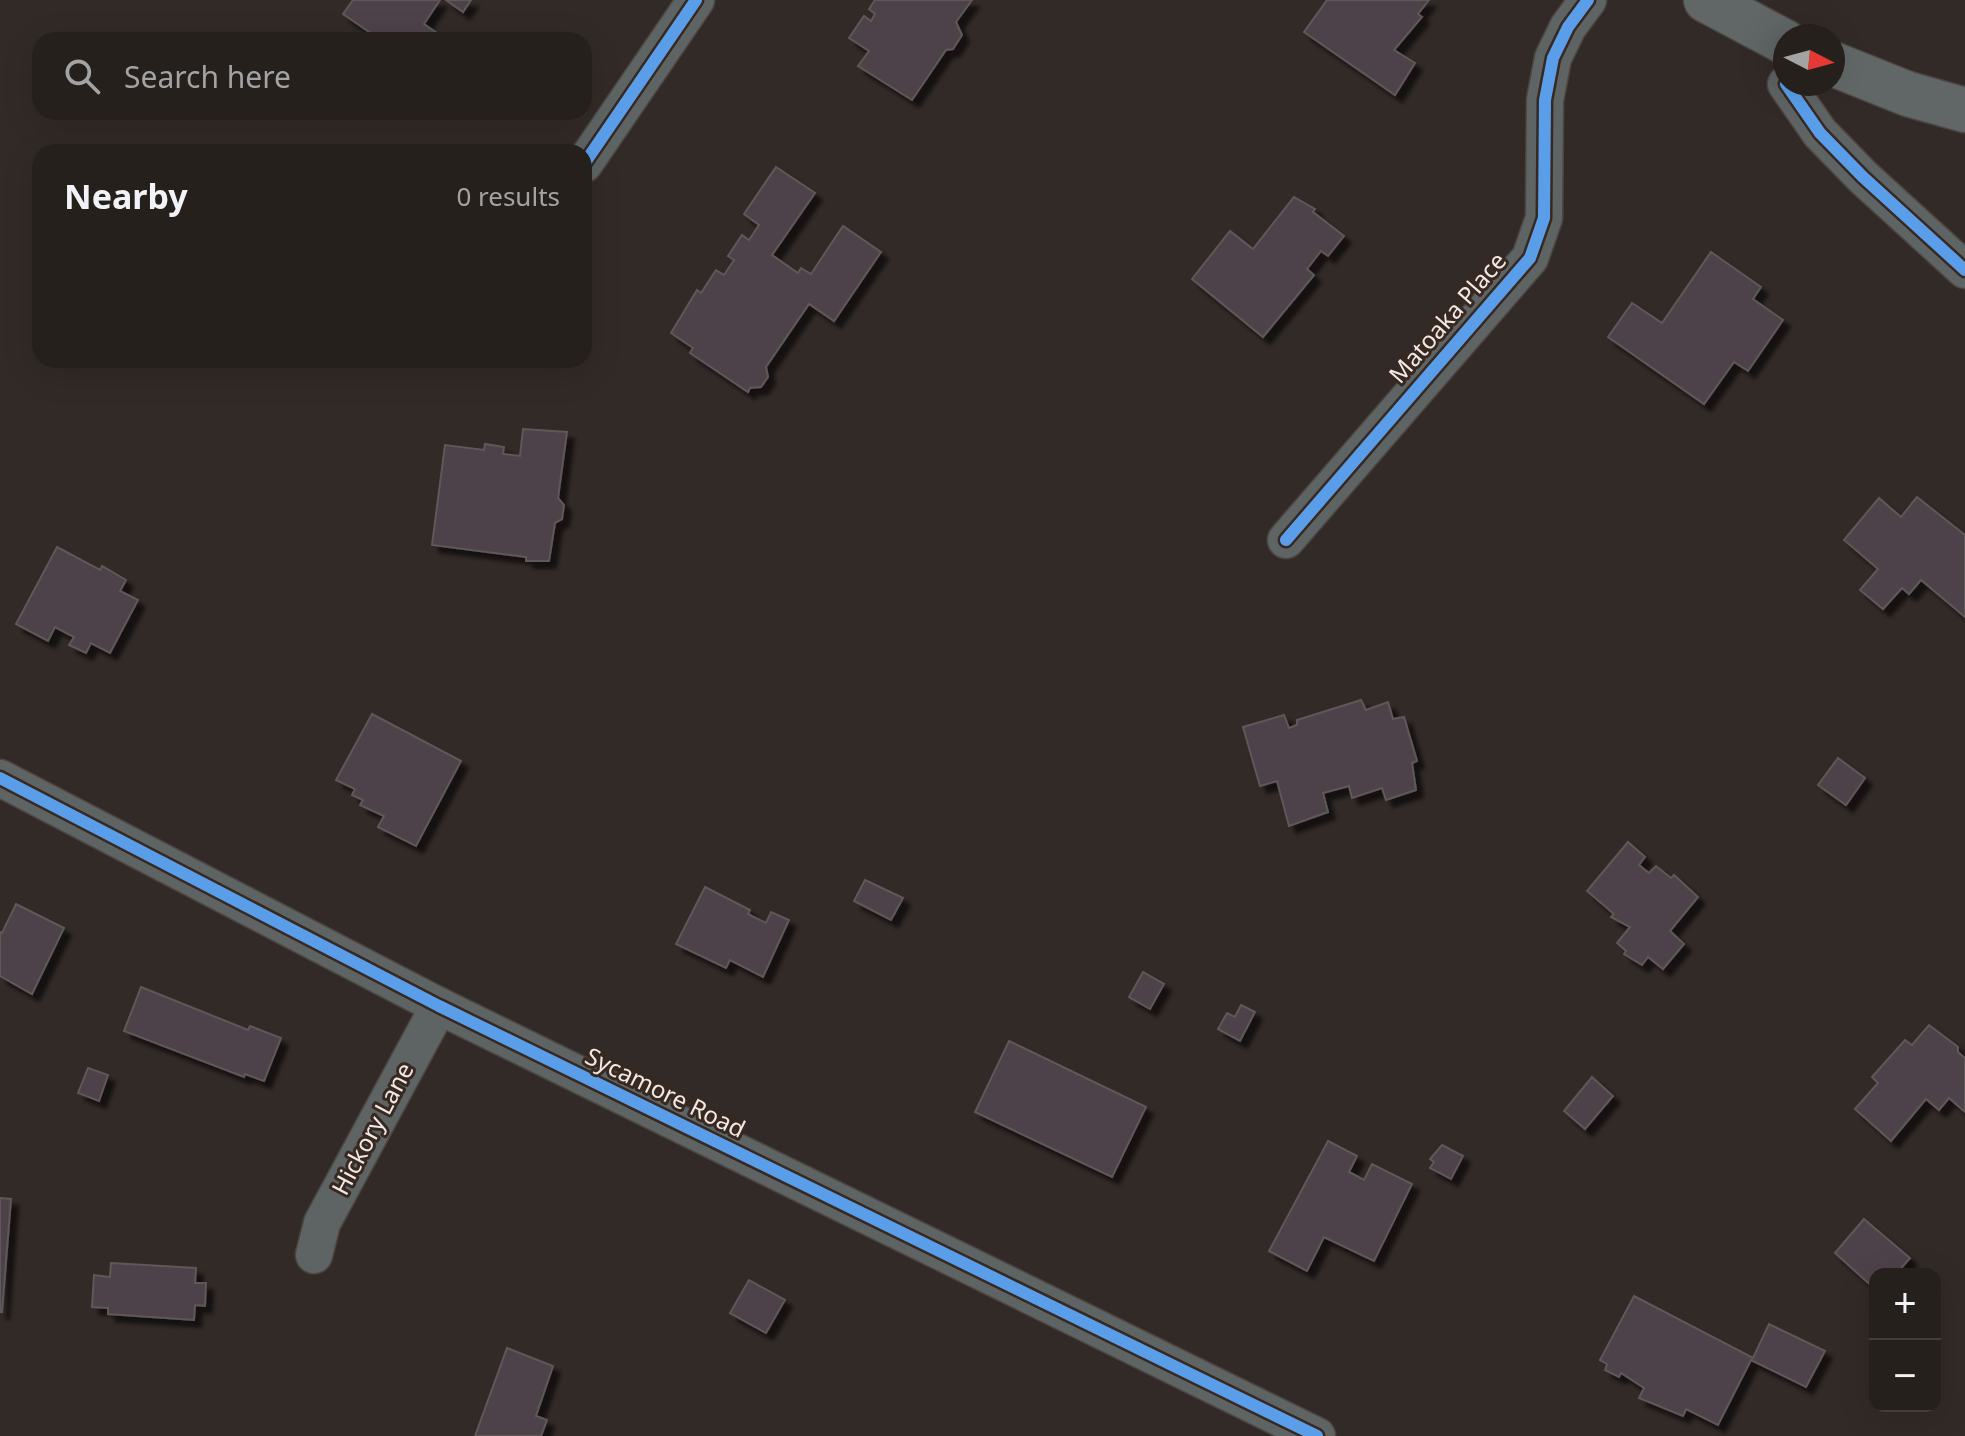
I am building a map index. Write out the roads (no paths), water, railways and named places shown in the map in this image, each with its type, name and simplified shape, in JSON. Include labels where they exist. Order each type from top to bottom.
[{"type":"street","points":[[592,152],[696,0]]},
{"type":"street","name":"Matoaka Place","points":[[1286,540],[1530,258],[1544,218],[1545,100],[1553,58],[1568,27],[1588,0]]},
{"type":"street","points":[[1706,0],[1771,36]]},
{"type":"street","points":[[1845,69],[1908,94],[1965,110]]},
{"type":"street","points":[[1794,96],[1820,133],[1863,177],[1965,270]]},
{"type":"street","name":"Sycamore Road","points":[[0,778],[439,1006],[1317,1436]]},
{"type":"street","name":"Hickory Lane","points":[[314,1255],[322,1223],[439,1006]]}]
